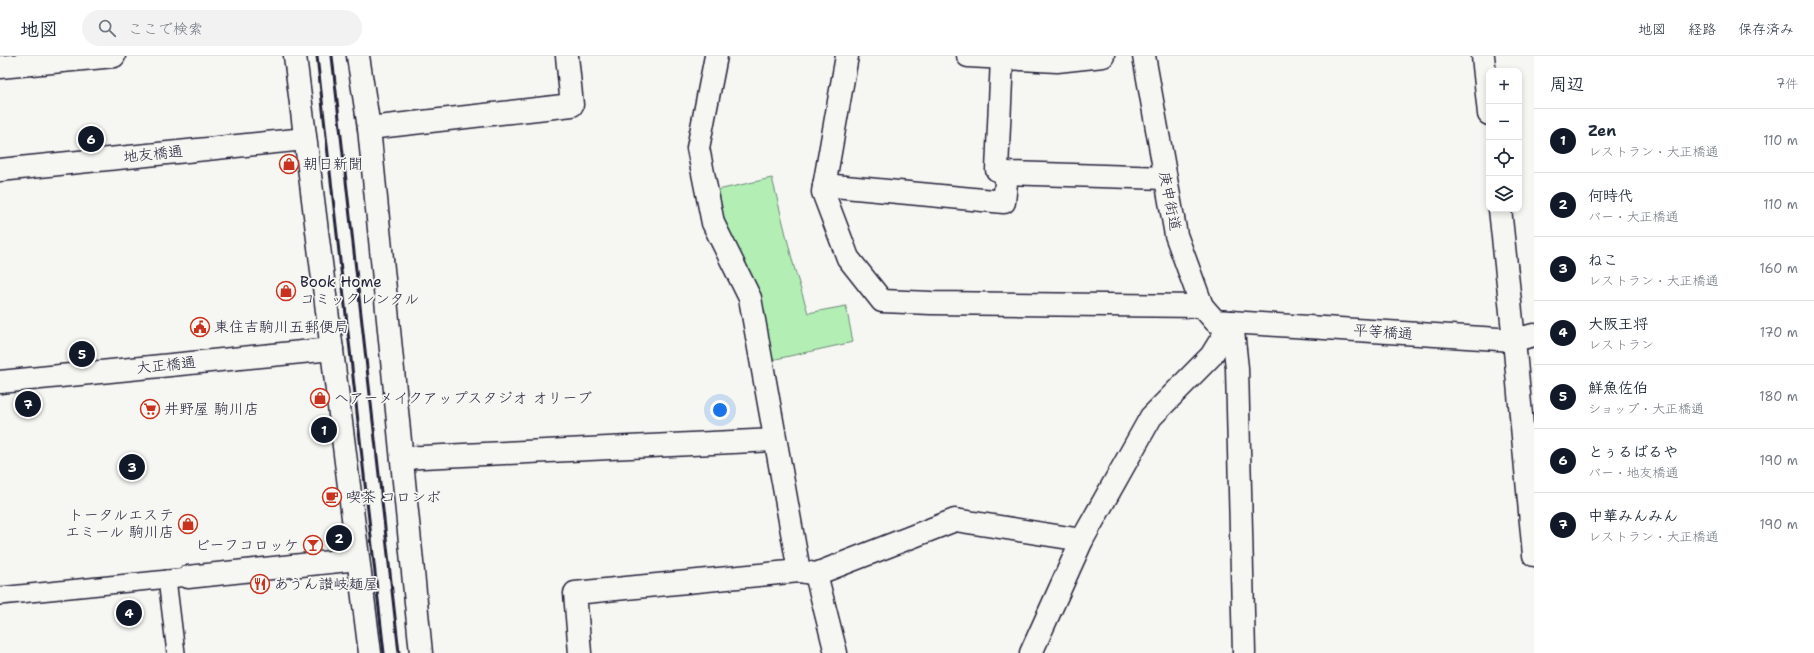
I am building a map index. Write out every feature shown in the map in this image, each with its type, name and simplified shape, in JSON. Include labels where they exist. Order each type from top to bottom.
[{"type":"street","points":[[0,67],[114,56]]},
{"type":"street","points":[[295,56],[370,653]]},
{"type":"street","points":[[358,56],[369,128],[421,653]]},
{"type":"street","points":[[369,128],[572,105],[567,56]]},
{"type":"street","points":[[716,56],[698,148],[713,223],[750,298],[774,440],[807,572],[836,653]]},
{"type":"street","points":[[847,56],[823,192],[848,258],[882,301],[932,303],[1202,306]]},
{"type":"street","points":[[968,56],[1057,61],[1103,56]]},
{"type":"street","name":"庚申街道","points":[[1144,56],[1176,235],[1202,306],[1216,321],[1232,322]]},
{"type":"street","points":[[1482,56],[1488,104]]},
{"type":"street","points":[[1002,58],[997,170],[1007,173],[1165,178]]},
{"type":"street","name":"地友橋通","points":[[0,170],[305,139]]},
{"type":"street","points":[[824,185],[1004,202],[1007,173]]},
{"type":"street","points":[[1501,212],[1524,338],[1534,555]]},
{"type":"street","points":[[1032,653],[1082,540],[1151,417],[1211,356],[1232,322]]},
{"type":"street","points":[[1232,322],[1237,368],[1244,653]]},
{"type":"street","name":"平等橋通","points":[[1232,322],[1524,338]]},
{"type":"street","name":"大正橋通","points":[[0,382],[332,349]]},
{"type":"street","points":[[402,458],[774,440]]},
{"type":"street","points":[[580,653],[575,593],[807,572],[955,520],[1082,540]]},
{"type":"street","points":[[0,596],[358,559]]},
{"type":"street","points":[[167,579],[176,653]]},
{"type":"green space","points":[[772,178],[794,267],[808,313],[846,306],[853,342],[767,361],[713,191]]},
{"type":"railway","points":[[317,56],[384,653]]},
{"type":"railway","points":[[332,56],[399,653]]},
{"type":"place","name":"とぅるばるや","points":[[91,139]]},
{"type":"place","name":"朝日新聞","points":[[289,164]]},
{"type":"place","name":"Book Home コミックレンタル","points":[[286,291]]},
{"type":"place","name":"東住吉駒川五郵便局","points":[[200,327]]},
{"type":"place","name":"鮮魚佐伯","points":[[82,354]]},
{"type":"place","name":"ヘアーメイクアップスタジオ オリーブ","points":[[320,398]]},
{"type":"place","name":"中華みんみん","points":[[28,404]]},
{"type":"place","name":"井野屋 駒川店","points":[[150,409]]},
{"type":"place","name":"Zen","points":[[324,430]]},
{"type":"place","name":"ねこ","points":[[132,467]]},
{"type":"place","name":"喫茶 コロンボ","points":[[332,497]]},
{"type":"place","name":"トータルエステ エミール 駒川店","points":[[188,524]]},
{"type":"place","name":"何時代","points":[[339,538]]},
{"type":"place","name":"ビーフコロッケ","points":[[313,545]]},
{"type":"place","name":"あうん讃岐麺屋","points":[[260,584]]},
{"type":"place","name":"大阪王将","points":[[129,613]]}]
